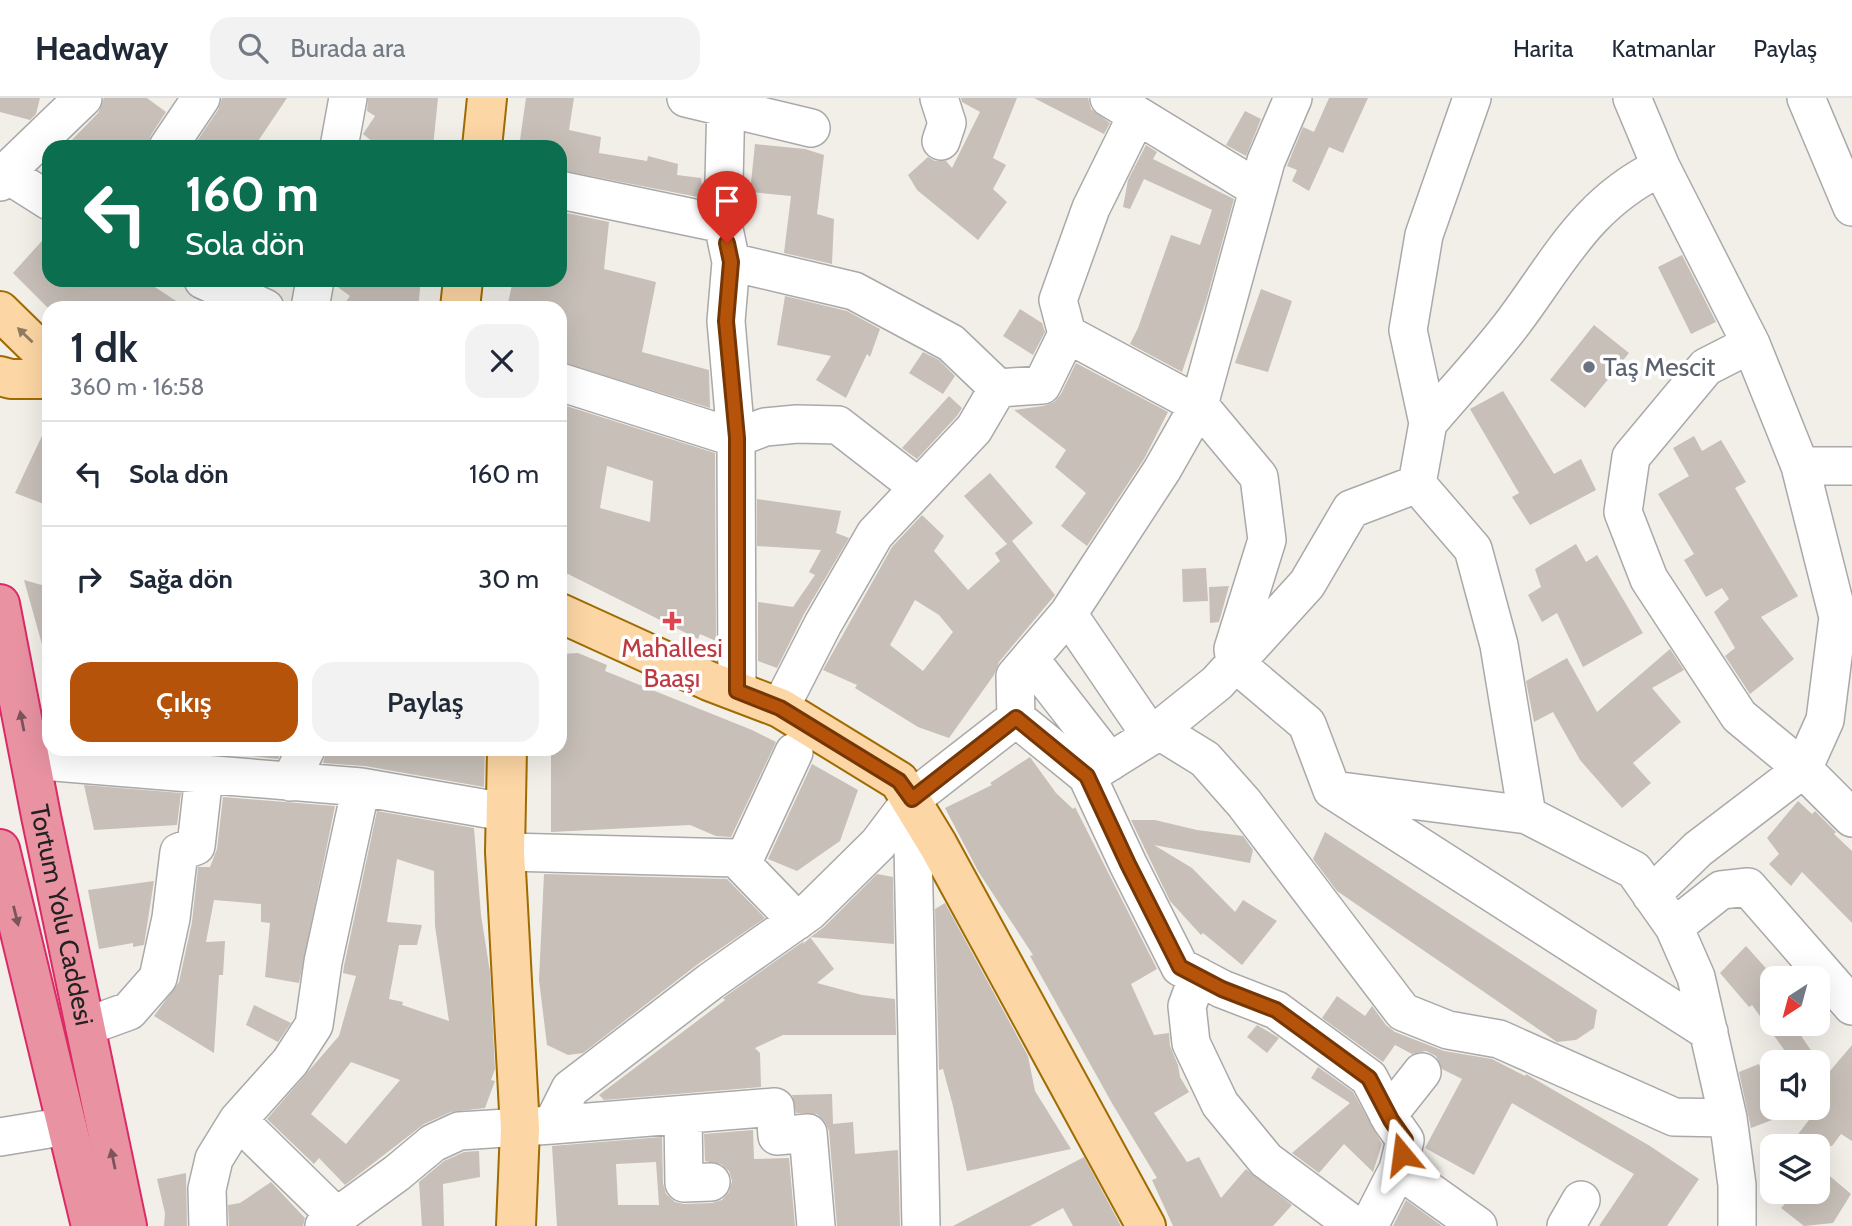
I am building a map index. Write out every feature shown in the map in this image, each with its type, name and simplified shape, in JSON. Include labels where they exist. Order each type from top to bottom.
[{"type":"highway","name":"Tortum Yolu Caddesi","points":[[0,604],[127,1226]]},
{"type":"highway","name":"Tortum Yolu Caddesi","points":[[0,849],[91,1226]]},
{"type":"main road","points":[[483,140],[487,98]]},
{"type":"main road","points":[[0,312],[42,352]]},
{"type":"main road","points":[[0,376],[11,379],[42,379]]},
{"type":"main road","points":[[567,616],[709,681],[780,708],[899,781],[912,799],[1146,1226]]},
{"type":"main road","points":[[507,756],[505,852],[536,1127],[516,1226]]},
{"type":"street","points":[[42,197],[2,176],[83,98]]},
{"type":"street","points":[[174,140],[201,98]]},
{"type":"street","points":[[340,140],[348,98]]},
{"type":"street","points":[[686,98],[726,103],[811,128]]},
{"type":"street","points":[[939,98],[947,123],[941,141]]},
{"type":"street","points":[[1016,718],[1015,676],[1068,614],[1162,470],[1199,405],[1266,161],[1293,98]]},
{"type":"street","points":[[1417,484],[1428,423],[1408,330],[1424,234],[1472,98]]},
{"type":"street","points":[[1632,98],[1661,167],[1751,344],[1800,466],[1838,617],[1825,720],[1803,769],[1698,849],[1651,895]]},
{"type":"street","points":[[1806,98],[1852,207]]},
{"type":"street","points":[[726,103],[723,224],[731,262],[726,321],[737,438],[737,691]]},
{"type":"street","points":[[731,262],[854,291],[951,343],[998,388],[1042,385],[1067,334],[1058,300],[1123,107],[1258,189]]},
{"type":"street","points":[[1428,423],[1514,321],[1557,258],[1592,216],[1634,180],[1661,167]]},
{"type":"street","points":[[567,191],[723,224]]},
{"type":"street","points":[[218,287],[250,301]]},
{"type":"street","points":[[1067,334],[1199,405],[1259,477],[1267,540],[1233,649],[1235,663],[1307,724],[1332,790],[1709,1032]]},
{"type":"street","points":[[1751,344],[1706,367],[1631,457],[1623,512],[1649,579],[1739,716],[1803,769],[1852,818]]},
{"type":"street","points":[[567,384],[737,438],[765,427],[797,424],[838,425],[918,487]]},
{"type":"street","points":[[780,708],[823,624],[875,534],[974,429],[998,388]]},
{"type":"street","points":[[1800,466],[1852,466]]},
{"type":"street","points":[[1098,769],[1154,733],[1217,682],[1307,584],[1351,509],[1417,484]]},
{"type":"street","points":[[1417,484],[1473,549],[1499,645],[1527,815]]},
{"type":"street","points":[[1068,614],[1154,733],[1205,759],[1244,803],[1403,1012],[1448,1030],[1499,1039],[1674,1117],[1728,1118]]},
{"type":"street","points":[[1030,659],[1098,769],[1128,864],[1180,967],[1222,989],[1276,1010],[1369,1078],[1388,1115],[1405,1140],[1398,1169],[1369,1226]]},
{"type":"street","points":[[1016,718],[1098,769]]},
{"type":"street","points":[[536,1127],[570,1089],[711,981],[809,912],[878,844],[912,799],[1016,718]]},
{"type":"street","points":[[742,864],[794,752]]},
{"type":"street","points":[[290,782],[303,756]]},
{"type":"street","points":[[30,760],[106,757],[204,775],[361,787],[505,812]]},
{"type":"street","points":[[85,1027],[129,1011],[158,978],[171,918],[179,852],[196,846],[204,775]]},
{"type":"street","points":[[208,1226],[207,1189],[214,1159],[238,1120],[290,1062],[314,1025],[323,962],[361,787]]},
{"type":"street","points":[[1332,790],[1527,815],[1634,870],[1674,927],[1696,976],[1728,1118],[1737,1185],[1737,1226]]},
{"type":"street","points":[[912,799],[921,1226]]},
{"type":"street","points":[[505,852],[736,858],[797,921]]},
{"type":"street","points":[[1674,927],[1721,890],[1748,887],[1852,1006]]},
{"type":"street","points":[[1198,976],[1187,1006],[1191,1043],[1220,1104],[1266,1160],[1355,1226]]},
{"type":"street","points":[[1388,1115],[1422,1072]]},
{"type":"street","points":[[238,1120],[330,1222],[433,1143],[459,1131],[775,1107],[777,1136],[808,1133],[817,1226]]},
{"type":"street","points":[[683,1115],[684,1183],[711,1182]]},
{"type":"street","points":[[0,1137],[67,1126]]},
{"type":"street","points":[[1398,1169],[1478,1226]]},
{"type":"building","points":[[0,98],[40,98],[36,114],[30,120],[0,112]]},
{"type":"building","points":[[104,98],[147,98],[166,112],[149,140],[72,140],[98,113]]},
{"type":"building","points":[[222,98],[287,98],[259,140],[198,140],[218,110]]},
{"type":"building","points":[[368,98],[438,98],[434,140],[370,140],[363,134],[375,116],[367,111]]},
{"type":"building","points":[[526,98],[574,98],[569,130],[601,137],[599,153],[647,161],[648,156],[678,164],[677,175],[701,178],[703,198],[567,171],[567,140],[520,140]]},
{"type":"building","points":[[961,98],[1017,98],[993,158],[1006,165],[993,189],[1007,202],[978,240],[917,190],[908,175],[928,157],[935,161],[946,161],[952,168],[980,112],[962,102]]},
{"type":"building","points":[[1034,98],[1088,98],[1091,109],[1110,123],[1104,134]]},
{"type":"building","points":[[1329,98],[1368,98],[1343,153],[1329,147],[1309,191],[1292,181],[1297,170],[1287,166],[1303,127],[1314,132]]},
{"type":"building","points":[[1245,111],[1261,119],[1246,156],[1226,145]]},
{"type":"building","points":[[755,144],[805,149],[824,155],[817,214],[834,219],[832,264],[784,253],[791,196],[750,192]]},
{"type":"building","points":[[1146,145],[1157,152],[1153,159],[1234,199],[1206,301],[1182,372],[1130,344],[1171,235],[1200,245],[1212,210],[1144,179],[1130,209],[1123,207],[1128,180]]},
{"type":"building","points":[[567,213],[609,222],[604,269],[656,282],[642,352],[709,370],[710,408],[567,364],[567,301],[508,301],[512,287],[567,287]]},
{"type":"building","points":[[42,241],[42,287],[155,287],[176,301],[42,302],[13,273]]},
{"type":"building","points":[[1682,255],[1716,322],[1691,334],[1658,267]]},
{"type":"building","points":[[338,287],[420,287],[419,301],[346,301],[350,296]]},
{"type":"building","points":[[1261,289],[1292,301],[1268,372],[1235,363]]},
{"type":"building","points":[[785,296],[847,311],[880,329],[870,357],[867,354],[846,398],[816,380],[831,356],[777,345]]},
{"type":"building","points":[[1020,309],[1042,323],[1045,332],[1033,355],[1003,336]]},
{"type":"building","name":"Taş Mescit","points":[[1594,325],[1629,353],[1585,408],[1550,380]]},
{"type":"building","points":[[923,352],[939,360],[955,376],[943,394],[909,373]]},
{"type":"building","points":[[1076,363],[1168,412],[1144,459],[1087,546],[1061,526],[1086,493],[1055,467],[1066,450],[1014,410],[1054,402],[1061,394]]},
{"type":"building","points":[[1503,391],[1554,474],[1581,459],[1596,490],[1530,525],[1512,497],[1519,493],[1470,409]]},
{"type":"building","points":[[949,396],[962,408],[917,459],[902,448]]},
{"type":"building","points":[[567,406],[715,453],[716,641],[700,634],[698,639],[567,574]],"holes":[[[607,466],[653,481],[650,522],[600,508]]]},
{"type":"building","points":[[42,436],[42,503],[15,493]]},
{"type":"building","points":[[1694,436],[1702,451],[1721,440],[1746,482],[1735,488],[1798,596],[1761,617],[1794,659],[1750,694],[1725,656],[1735,648],[1714,612],[1729,599],[1722,588],[1706,597],[1684,560],[1694,554],[1658,494],[1689,476],[1673,448]]},
{"type":"building","points":[[990,473],[1033,523],[1012,541],[1055,595],[999,662],[994,675],[949,738],[918,727],[855,688],[857,685],[823,670],[892,547],[922,515],[944,536],[934,551],[968,590],[1000,561],[995,553],[1007,544],[964,496]],"holes":[[[915,600],[939,615],[953,632],[923,671],[890,645]]]},
{"type":"building","points":[[757,499],[841,511],[836,533],[849,538],[804,614],[777,668],[758,661],[758,602],[793,607],[815,575],[809,572],[821,550],[757,546]]},
{"type":"building","points":[[1576,544],[1586,562],[1597,555],[1643,633],[1583,667],[1557,613],[1542,622],[1528,595],[1541,587],[1535,569]]},
{"type":"building","points":[[1206,568],[1208,601],[1183,602],[1182,569]]},
{"type":"building","points":[[24,580],[42,585],[42,644]]},
{"type":"building","points":[[1229,586],[1219,622],[1210,623],[1209,587]]},
{"type":"building","points":[[1670,649],[1684,670],[1652,688],[1681,722],[1633,763],[1651,783],[1622,808],[1580,760],[1553,712],[1534,722],[1526,681],[1567,658],[1597,712]]},
{"type":"building","points":[[578,653],[607,665],[605,671],[776,742],[731,837],[716,836],[690,825],[551,832],[551,756],[567,756],[567,654]]},
{"type":"building","points":[[252,756],[280,756],[278,759]]},
{"type":"building","points":[[325,756],[485,756],[484,787],[365,766],[323,763]]},
{"type":"building","points":[[1030,757],[1056,793],[1073,809],[1075,807],[1157,969],[1131,984],[1154,1035],[1169,1033],[1170,1046],[1180,1077],[1189,1092],[1154,1113],[1187,1162],[1199,1157],[1221,1198],[1246,1169],[1292,1205],[1273,1226],[1173,1226],[1152,1180],[1157,1178],[1030,956],[1033,955],[978,871],[945,808],[992,785],[990,783]]},
{"type":"building","points":[[812,764],[858,790],[840,841],[797,871],[768,859]]},
{"type":"building","points":[[84,785],[181,793],[177,825],[94,830]]},
{"type":"building","points":[[223,797],[335,806],[299,983],[265,977],[270,923],[261,922],[261,904],[214,900],[206,942],[225,941],[223,975],[219,975],[214,1053],[154,1016],[179,982],[192,922],[198,867],[210,867],[217,849]]},
{"type":"building","points":[[1798,801],[1812,814],[1815,811],[1852,851],[1852,923],[1802,872],[1791,886],[1769,864],[1779,854],[1767,838]]},
{"type":"building","points":[[377,811],[474,828],[481,915],[490,972],[495,1069],[491,1080],[495,1081],[485,1108],[451,1112],[424,1124],[345,1185],[319,1158],[314,1164],[267,1119],[339,1036],[356,976],[343,973]],"holes":[[[397,859],[434,871],[435,926],[449,1021],[389,999],[399,945],[417,945],[422,925],[387,922]],[[351,1062],[400,1080],[346,1144],[311,1114]]]},
{"type":"building","points":[[1131,820],[1155,820],[1197,830],[1243,836],[1253,850],[1250,863],[1154,845],[1192,868],[1235,912],[1243,900],[1277,921],[1242,965],[1203,933],[1201,935],[1170,901]]},
{"type":"building","points":[[1325,832],[1597,1010],[1594,1028],[1576,1040],[1557,1042],[1337,891],[1313,859]]},
{"type":"building","points":[[544,874],[727,879],[765,918],[698,964],[583,1053],[568,1055],[547,1045],[539,980]]},
{"type":"building","points":[[877,874],[893,877],[894,944],[811,937]]},
{"type":"building","points":[[154,881],[144,945],[133,947],[133,943],[99,949],[88,890]]},
{"type":"building","points":[[945,903],[1028,1056],[1035,1091],[1071,1149],[967,1171],[943,1069],[939,1070],[935,909]]},
{"type":"building","points":[[810,937],[834,969],[817,983],[862,995],[895,999],[896,1035],[783,1035],[755,1048],[760,1053],[761,1087],[604,1100],[599,1095],[725,1000],[723,998]]},
{"type":"building","points":[[1746,946],[1764,966],[1760,966],[1760,1016],[1752,1005],[1749,1007],[1720,973]]},
{"type":"building","points":[[1337,996],[1365,1016],[1372,1006],[1386,1025],[1395,1032],[1444,1051],[1492,1059],[1525,1076],[1526,1074],[1650,1146],[1699,1179],[1667,1226],[1599,1226],[1634,1174],[1512,1103],[1474,1175],[1425,1148],[1462,1079],[1442,1069],[1436,1056],[1426,1051],[1412,1054],[1395,1045],[1383,1062],[1322,1018]]},
{"type":"building","points":[[254,1005],[291,1023],[278,1042],[246,1025]]},
{"type":"building","points":[[1257,1025],[1279,1038],[1267,1053],[1247,1037]]},
{"type":"building","points":[[1774,1036],[1801,1036],[1811,1050],[1784,1050]]},
{"type":"building","points":[[1852,1045],[1852,1141],[1841,1134],[1832,1146],[1830,1134],[1798,1134],[1809,1120],[1830,1120],[1830,1071]]},
{"type":"building","points":[[1759,1064],[1760,1120],[1772,1120],[1751,1128],[1739,1072]]},
{"type":"building","points":[[1318,1067],[1353,1092],[1382,1144],[1373,1172],[1344,1144],[1319,1173],[1292,1153],[1350,1103],[1311,1078]]},
{"type":"building","points":[[832,1094],[833,1124],[853,1122],[855,1154],[898,1150],[900,1226],[837,1226],[829,1131],[817,1114],[796,1113],[792,1095]]},
{"type":"building","points":[[753,1130],[754,1159],[789,1158],[795,1226],[557,1226],[552,1146],[662,1137],[663,1183],[666,1194],[675,1202],[684,1204],[712,1203],[722,1200],[729,1192],[732,1181],[729,1171],[721,1164],[705,1161],[704,1134]],"holes":[[[656,1162],[659,1205],[618,1205],[616,1164]]]},
{"type":"building","points":[[479,1151],[480,1177],[443,1184],[444,1226],[422,1226],[419,1182],[444,1161],[464,1152]]},
{"type":"building","points":[[1084,1157],[1121,1226],[1073,1226],[1063,1208],[1030,1226],[953,1226]]},
{"type":"building","points":[[186,1173],[187,1226],[164,1226],[165,1213],[157,1179]]},
{"type":"building","points":[[1830,1176],[1851,1194],[1833,1223],[1804,1226],[1781,1208],[1785,1204],[1830,1204]]},
{"type":"building","points":[[271,1182],[305,1218],[303,1226],[229,1226],[228,1205],[240,1203]]},
{"type":"building","points":[[1406,1200],[1442,1226],[1393,1226]]},
{"type":"place","name":"Taş Mescit","points":[[1589,367]]},
{"type":"place","name":"Mahallesi Baaşı","points":[[672,621]]},
{"type":"route","points":[[727,243],[731,262],[726,321],[737,438],[737,691],[780,708],[899,781],[912,799],[1016,718],[1087,776],[1180,967],[1222,989],[1276,1010],[1369,1078],[1405,1140],[1402,1154]]}]
